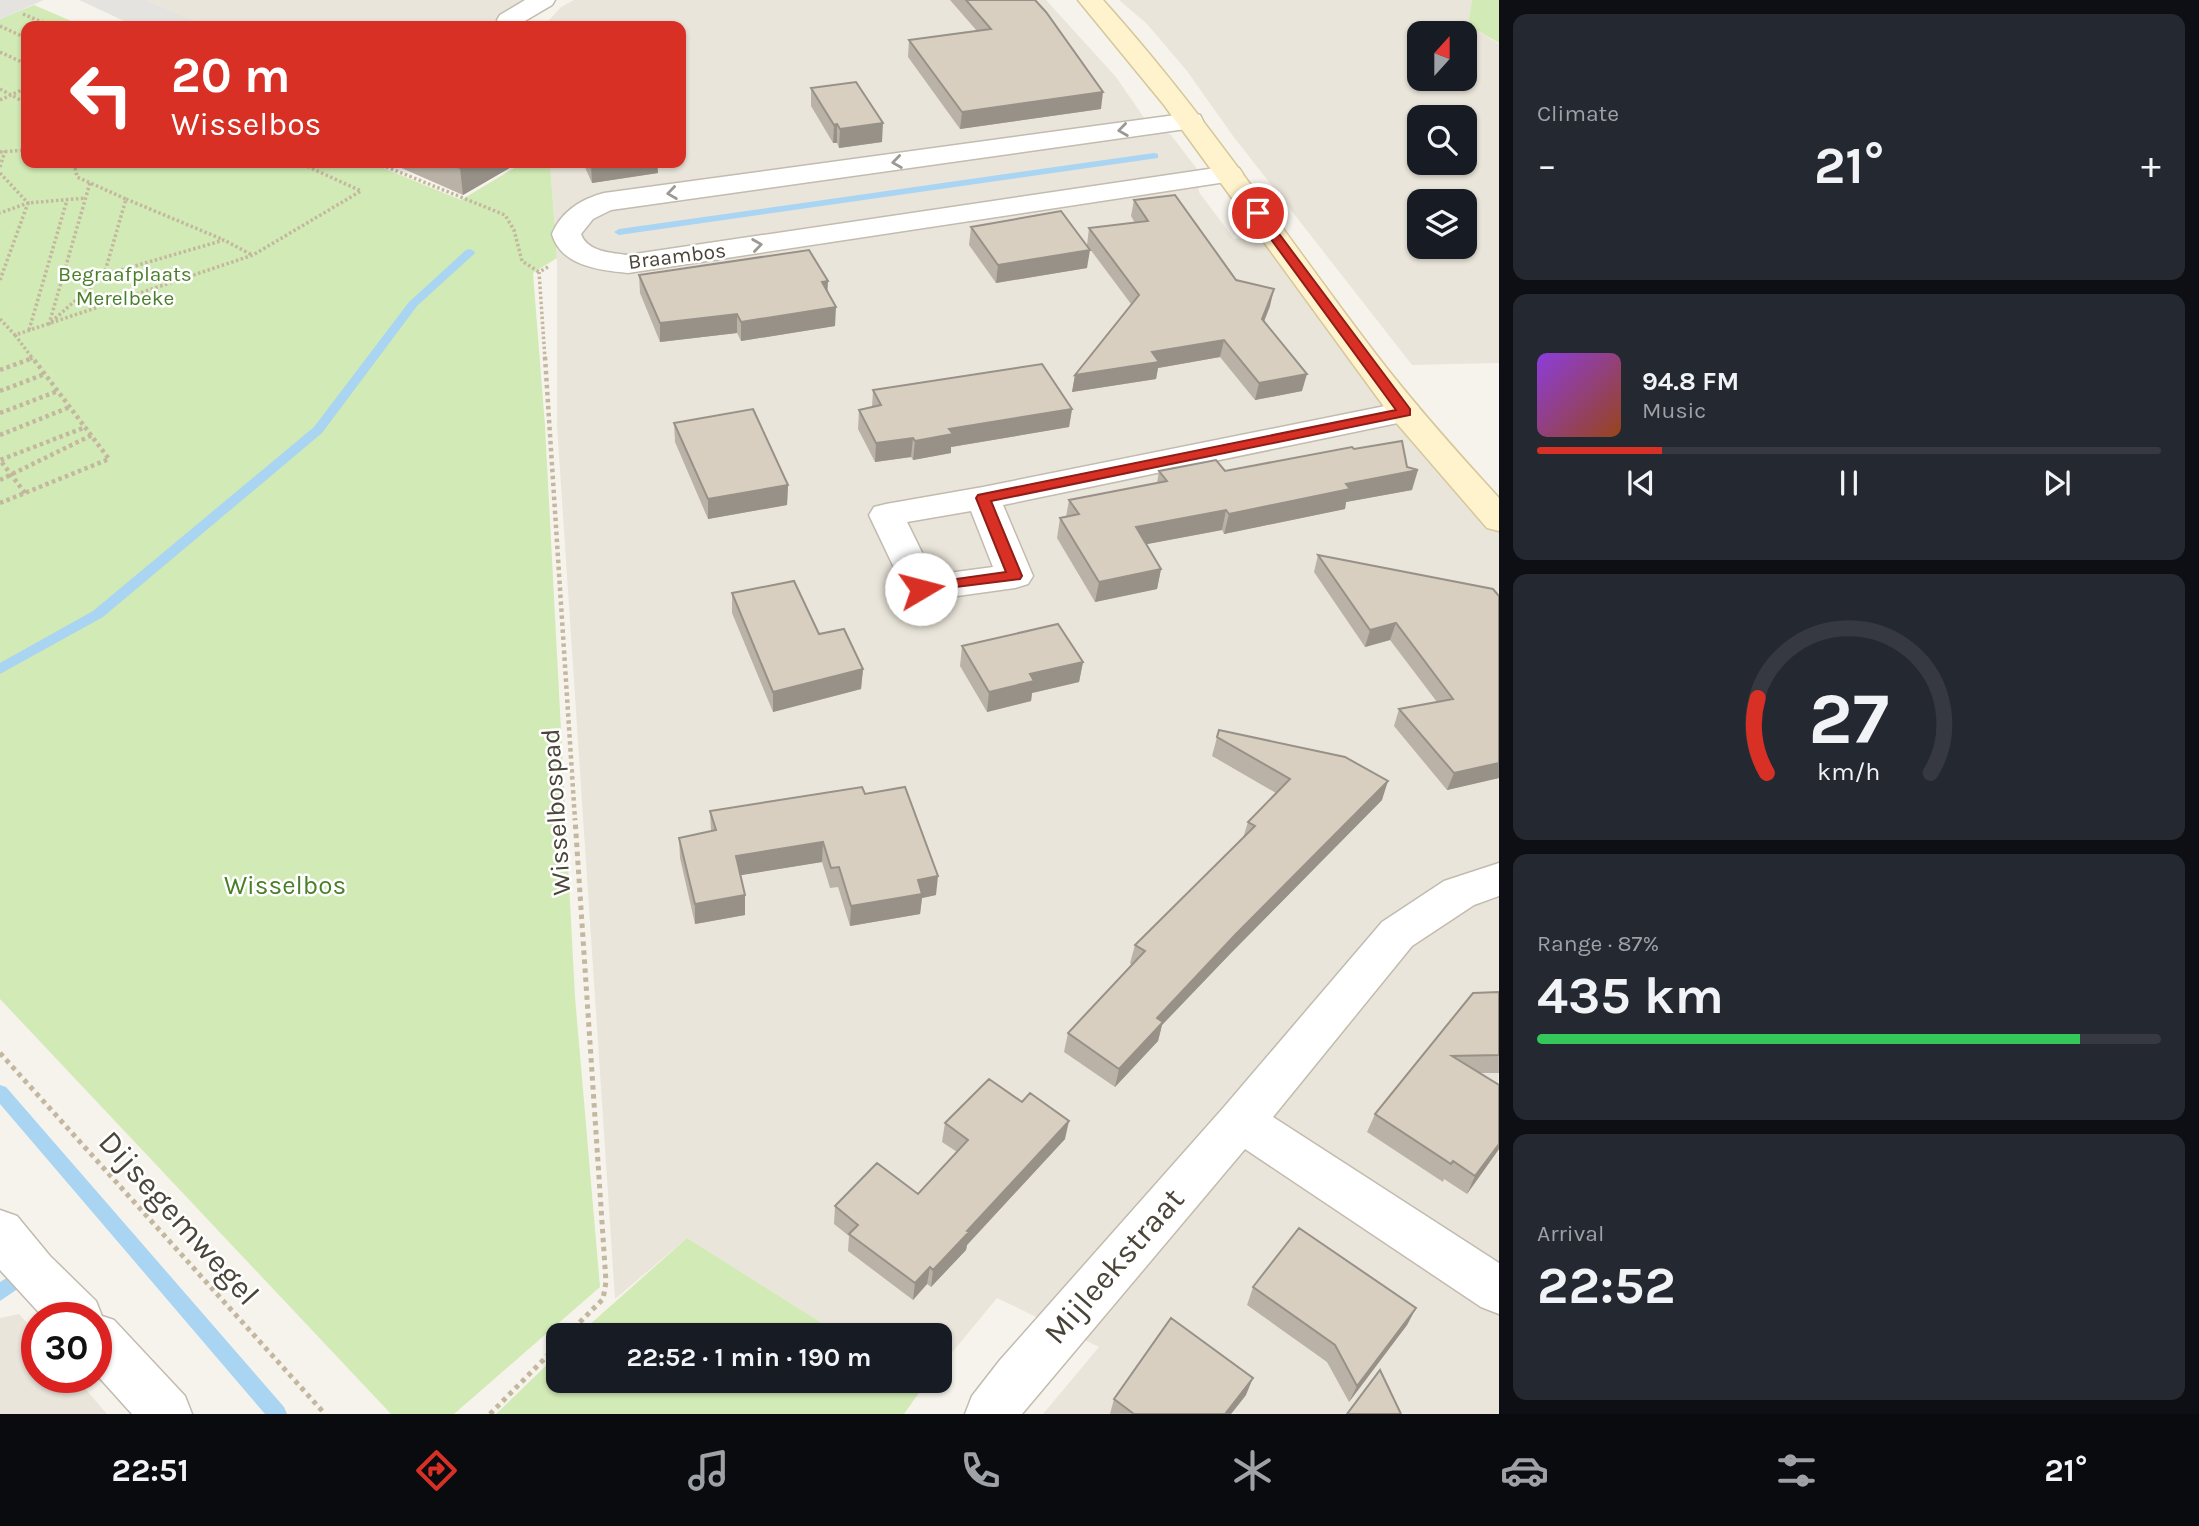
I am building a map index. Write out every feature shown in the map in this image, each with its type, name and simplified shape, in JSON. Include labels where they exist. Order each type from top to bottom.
[{"type":"street","points":[[509,20],[543,0]]},
{"type":"street","points":[[1090,0],[1133,47],[1190,121],[1405,412],[1499,520]]},
{"type":"street","name":"Braambos","points":[[1190,121],[604,202],[587,210],[570,223],[567,239],[569,247],[577,253],[601,261],[628,264],[1228,173]]},
{"type":"street","points":[[983,498],[1405,412]]},
{"type":"street","name":"Mijleekstraat","points":[[991,1414],[1018,1377],[1241,1121],[1397,933],[1459,893],[1499,879]]},
{"type":"street","points":[[1241,1121],[1499,1290]]},
{"type":"street","points":[[0,1232],[32,1272],[62,1302]]},
{"type":"street","points":[[112,1355],[166,1414]]},
{"type":"path","points":[[23,14],[39,21]]},
{"type":"path","points":[[0,26],[21,36]]},
{"type":"path","points":[[0,52],[21,62]]},
{"type":"path","points":[[0,89],[21,100]]},
{"type":"path","points":[[0,100],[21,90]]},
{"type":"path","points":[[0,166],[2,151],[21,150]]},
{"type":"path","points":[[75,168],[77,177],[253,255]]},
{"type":"path","points":[[15,335],[253,255],[362,191],[311,168]]},
{"type":"path","points":[[389,168],[505,215],[512,222],[521,261],[539,272],[550,266]]},
{"type":"path","points":[[0,173],[28,203]]},
{"type":"path","points":[[49,324],[90,183]]},
{"type":"path","points":[[0,213],[28,203],[86,198]]},
{"type":"path","points":[[29,330],[67,200]]},
{"type":"path","points":[[104,275],[126,200]]},
{"type":"path","points":[[0,280],[28,203]]},
{"type":"path","points":[[49,324],[104,275],[224,240]]},
{"type":"path","name":"Wisselbospad","points":[[539,272],[606,1282],[603,1298],[579,1323]]},
{"type":"path","points":[[0,319],[109,459],[0,503]]},
{"type":"path","points":[[0,329],[7,327]]},
{"type":"path","points":[[0,370],[33,358]]},
{"type":"path","points":[[0,391],[45,374]]},
{"type":"path","points":[[0,413],[58,391]]},
{"type":"path","points":[[0,435],[70,407]]},
{"type":"path","points":[[24,493],[0,460],[86,427]]},
{"type":"path","points":[[0,480],[92,435]]},
{"type":"path","name":"Dijsegemwegel","points":[[0,1053],[325,1414]]},
{"type":"path","points":[[491,1414],[546,1357]]},
{"type":"shaded area","points":[[0,0],[44,0],[0,19]]},
{"type":"shaded area","points":[[79,0],[146,0],[197,21],[124,21]]},
{"type":"shaded area","points":[[146,0],[532,0],[535,8],[510,21],[197,21]]},
{"type":"shaded area","points":[[574,0],[1046,0],[1116,77],[1145,119],[1171,135],[1197,169],[1199,192],[1234,239],[1274,234],[1499,520],[1499,1414],[1043,1414],[1099,1347],[997,1298],[952,1352],[952,1323],[822,1323],[687,1238],[615,1299],[557,425],[557,258],[550,168],[686,168],[686,21],[548,21],[561,7]]},
{"type":"shaded area","points":[[1119,0],[1472,0],[1469,21],[1407,21],[1407,91],[1477,91],[1477,31],[1499,44],[1499,363],[1412,365],[1233,136],[1187,71],[1147,24]]},
{"type":"shaded area","points":[[19,1314],[21,1316],[21,1393],[89,1393],[107,1414],[0,1414],[0,1318]]},
{"type":"green space","points":[[1472,0],[1499,0],[1499,43],[1477,30],[1477,21],[1469,21]]},
{"type":"green space","name":"Wisselbos","points":[[34,5],[71,21],[21,21],[21,168],[383,168],[461,200],[514,168],[550,168],[557,258],[533,273],[545,426],[575,997],[600,1287],[559,1323],[546,1323],[546,1334],[454,1414],[391,1414],[0,999],[0,19]]},
{"type":"green space","points":[[687,1238],[822,1323],[591,1323]]},
{"type":"green space","points":[[546,1366],[546,1393],[919,1393],[904,1414],[496,1414]]},
{"type":"building","points":[[966,0],[1035,0],[1103,92],[962,112],[909,40],[991,29]]},
{"type":"building","points":[[856,82],[883,123],[840,129],[837,124],[834,125],[811,88]]},
{"type":"building","points":[[1175,195],[1236,280],[1274,289],[1262,319],[1307,374],[1259,383],[1224,340],[1152,352],[1159,362],[1075,375],[1139,295],[1089,228],[1148,221],[1134,200]]},
{"type":"building","points":[[1061,211],[1090,250],[998,265],[971,227]]},
{"type":"building","points":[[809,250],[828,281],[822,282],[836,307],[741,322],[737,314],[660,323],[639,275]]},
{"type":"building","points":[[1042,364],[1072,409],[949,429],[953,434],[915,441],[913,438],[876,443],[859,410],[881,405],[873,390]]},
{"type":"building","points":[[753,409],[788,485],[708,499],[674,423]]},
{"type":"building","points":[[1402,441],[1407,467],[1418,470],[1346,484],[1350,489],[1229,514],[1226,510],[1136,527],[1161,569],[1099,582],[1060,518],[1079,514],[1069,500],[1167,481],[1159,471],[1216,460],[1225,471],[1352,447],[1354,449]]},
{"type":"building","points":[[1318,555],[1493,589],[1499,596],[1499,763],[1454,773],[1399,709],[1453,699],[1396,623],[1370,630]]},
{"type":"building","points":[[794,581],[819,634],[844,629],[863,669],[773,692],[732,593]]},
{"type":"building","points":[[1058,624],[1083,662],[1030,674],[1034,681],[989,692],[962,646]]},
{"type":"building","points":[[1219,730],[1345,757],[1388,781],[1157,1018],[1163,1022],[1119,1069],[1068,1033],[1145,951],[1135,945],[1255,826],[1248,822],[1290,779],[1217,737]]},
{"type":"building","points":[[862,787],[865,794],[905,787],[938,876],[918,880],[922,894],[851,906],[839,867],[831,868],[823,842],[736,856],[745,895],[695,904],[679,838],[716,830],[710,811]]},
{"type":"building","points":[[1499,992],[1499,1055],[1452,1056],[1499,1085],[1499,1144],[1475,1176],[1453,1161],[1451,1164],[1375,1114],[1473,993]]},
{"type":"building","points":[[989,1079],[1022,1102],[1030,1093],[1069,1121],[933,1270],[930,1267],[915,1283],[849,1234],[858,1225],[835,1206],[877,1163],[918,1194],[968,1140],[945,1123]]},
{"type":"building","points":[[1299,1228],[1416,1308],[1357,1386],[1335,1345],[1253,1287]]},
{"type":"building","points":[[1171,1318],[1253,1378],[1225,1414],[1134,1414],[1114,1399]]},
{"type":"building","points":[[1380,1370],[1401,1414],[1347,1414]]},
{"type":"waterway","points":[[619,232],[1154,156]]},
{"type":"waterway","points":[[0,669],[98,614],[318,430],[413,304],[470,252]]},
{"type":"waterway","points":[[0,1092],[277,1414]]},
{"type":"waterway","points":[[0,1293],[16,1280]]},
{"type":"route","points":[[921,589],[1015,576],[983,498],[1405,412],[1258,213]]},
{"type":"park label","name":"Begraafplaats Merelbeke","points":[[125,286]]}]
